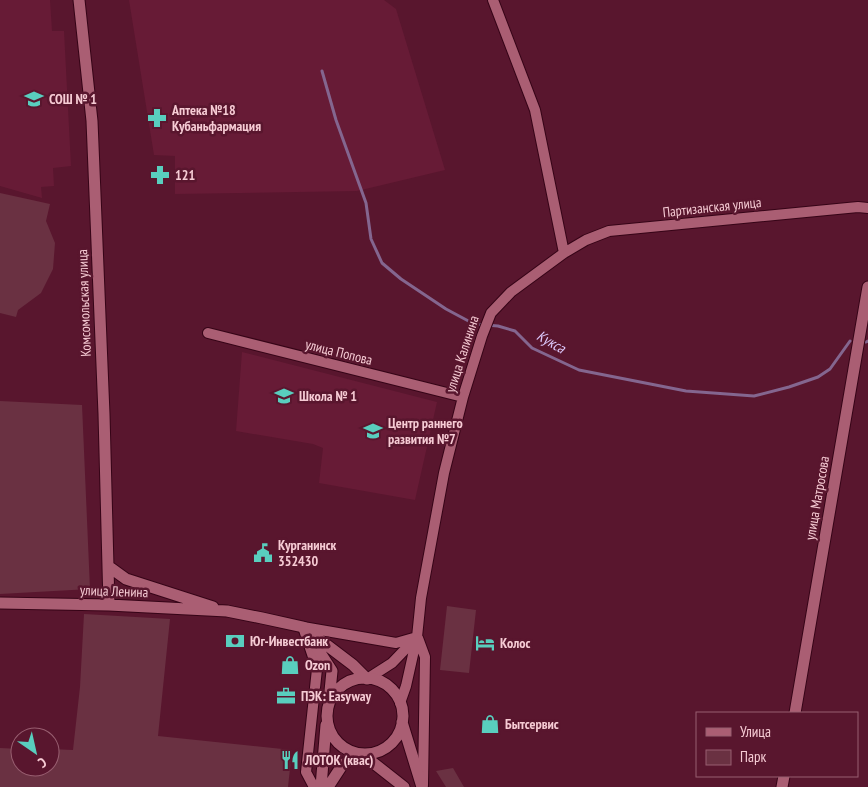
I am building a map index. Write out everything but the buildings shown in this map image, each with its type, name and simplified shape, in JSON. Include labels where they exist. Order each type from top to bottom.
[{"type":"street","name":"Комсомольская улица","points":[[79,0],[92,121],[104,414],[109,605]]},
{"type":"street","points":[[492,0],[536,110],[564,253]]},
{"type":"street","name":"Партизанская улица","points":[[564,253],[586,240],[609,231],[858,207],[868,208]]},
{"type":"street","name":"улица Калинина","points":[[400,703],[406,686],[417,637],[421,598],[444,473],[482,336],[491,313],[511,292],[564,253]]},
{"type":"street","name":"улица Матросова","points":[[795,712],[868,287]]},
{"type":"street","name":"улица Попова","points":[[208,333],[464,397]]},
{"type":"street","name":"улица Ленина","points":[[108,566],[126,579],[227,612],[396,643],[417,637]]},
{"type":"street","name":"улица Ленина","points":[[0,603],[109,605],[227,612]]},
{"type":"street","name":"улица Ленина","points":[[303,627],[353,665],[367,679]]},
{"type":"street","points":[[303,627],[332,671],[321,787]]},
{"type":"street","points":[[303,627],[317,669],[306,772],[314,787]]},
{"type":"street","points":[[367,679],[392,663],[417,637]]},
{"type":"street","name":"улица Калинина","points":[[417,637],[425,657],[423,787]]},
{"type":"street","points":[[402,722],[396,739],[386,748],[375,753],[362,754],[352,752],[335,740],[327,721],[327,711],[330,702],[341,687],[349,682],[367,679],[378,681],[387,686],[400,703],[402,722],[423,787]]},
{"type":"street","points":[[328,787],[343,764],[362,754]]},
{"type":"street","points":[[362,754],[404,787]]},
{"type":"shaded area","name":"СОШ № 1","points":[[0,0],[50,0],[52,31],[64,31],[71,166],[53,168],[54,186],[41,187],[42,198],[0,186]]},
{"type":"shaded area","points":[[129,0],[384,0],[396,9],[445,170],[357,191],[175,194],[175,156],[154,155]]},
{"type":"shaded area","name":"Центр раннего развития №7","points":[[242,352],[437,402],[415,500],[319,483],[323,448],[313,444],[236,431]]},
{"type":"green space","points":[[0,193],[50,204],[46,221],[55,243],[53,269],[41,293],[18,310],[16,317],[0,313]]},
{"type":"green space","points":[[0,401],[82,405],[90,589],[0,594]]},
{"type":"green space","points":[[447,606],[476,610],[469,673],[440,670]]},
{"type":"green space","points":[[84,614],[170,619],[158,736],[292,750],[288,787],[0,787],[0,748],[10,748],[10,777],[60,777],[60,749],[73,750],[80,687]]},
{"type":"green space","points":[[453,768],[464,787],[446,787],[436,771]]},
{"type":"waterway","name":"Кукса","points":[[322,71],[336,120],[366,203],[371,239],[382,263],[401,279],[446,309],[474,324],[498,326],[515,331],[532,348],[579,370],[686,391],[754,396],[818,377],[830,369],[850,341]]},
{"type":"place","name":"СОШ № 1","points":[[34,99]]},
{"type":"place","name":"Аптека №18 Кубаньфармация","points":[[157,118]]},
{"type":"place","name":"121","points":[[160,175]]},
{"type":"place","name":"Школа № 1","points":[[284,396]]},
{"type":"place","name":"Центр раннего развития №7","points":[[373,431]]},
{"type":"place","name":"Курганинск 352430","points":[[263,553]]},
{"type":"place","name":"Юг-Инвестбанк","points":[[235,641]]},
{"type":"place","name":"Колос","points":[[485,643]]},
{"type":"place","name":"Ozon","points":[[290,665]]},
{"type":"place","name":"ПЭК: Easyway","points":[[286,696]]},
{"type":"place","name":"Бытсервис","points":[[490,724]]},
{"type":"place","name":"ЛОТОК (квас)","points":[[290,760]]}]
